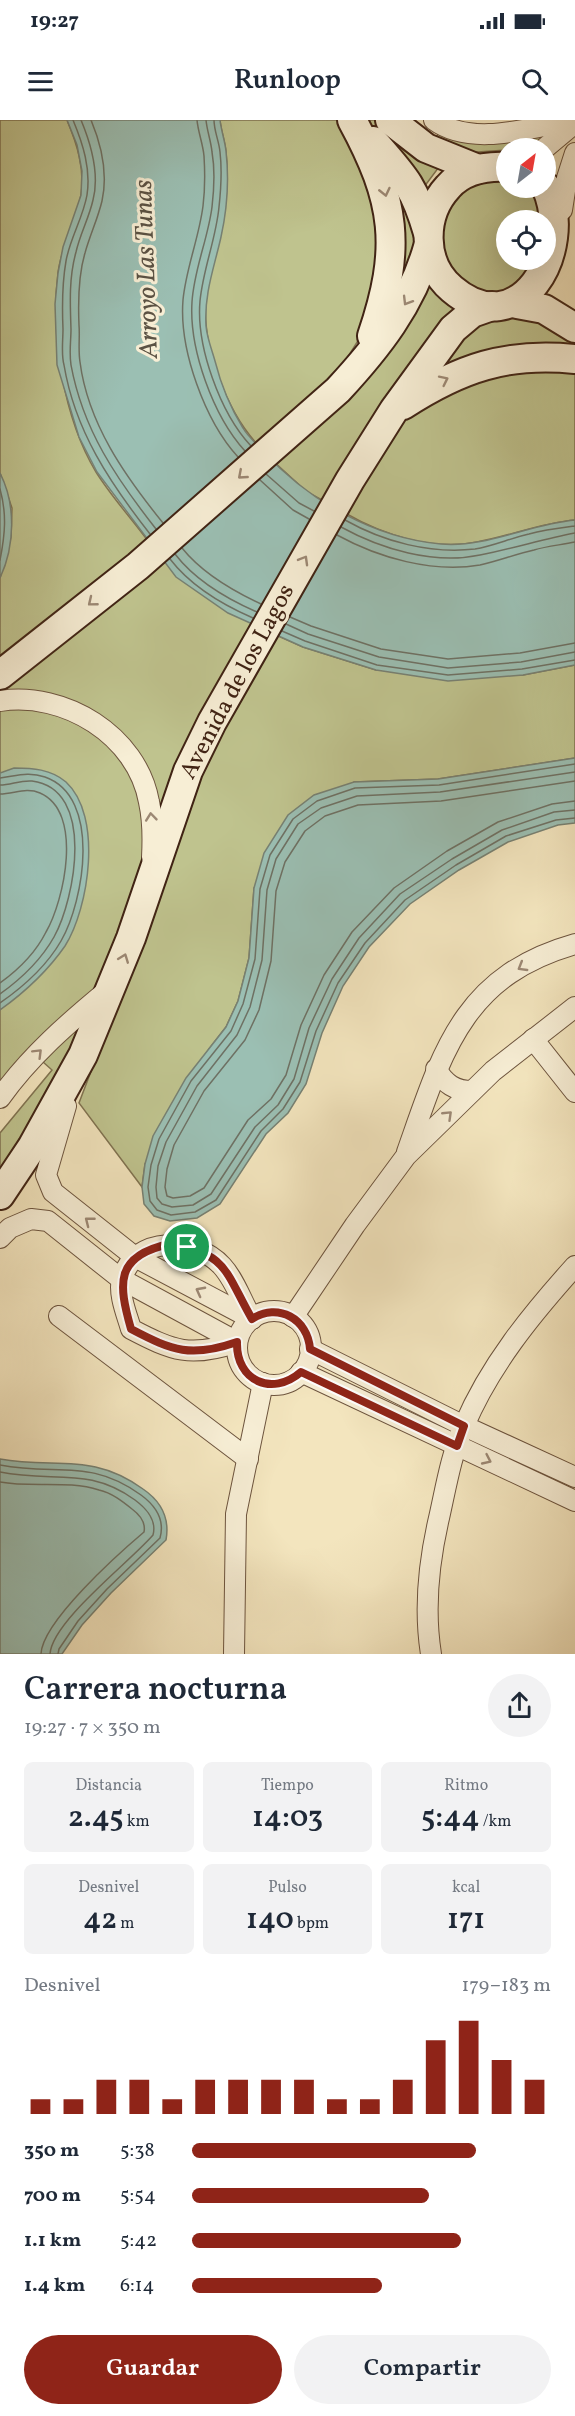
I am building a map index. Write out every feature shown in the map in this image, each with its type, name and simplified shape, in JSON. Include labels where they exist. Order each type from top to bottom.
[{"type":"street","points":[[354,120],[408,181],[419,202],[432,262],[450,288],[477,303],[544,309],[575,328]]},
{"type":"street","points":[[354,120],[372,155],[382,182],[389,209],[391,238],[385,297],[362,364]]},
{"type":"street","points":[[390,120],[426,148],[478,169]]},
{"type":"street","points":[[434,120],[458,132],[477,136],[575,121]]},
{"type":"street","points":[[556,138],[575,121]]},
{"type":"street","points":[[562,210],[567,178],[575,153]]},
{"type":"street","points":[[0,675],[138,566],[338,390],[362,364],[410,297],[428,240],[435,207],[448,186],[478,169],[496,168]]},
{"type":"street","points":[[554,198],[562,210],[571,259]]},
{"type":"street","name":"Avenida de los Lagos","points":[[0,1196],[32,1146],[83,1054],[113,986],[188,771],[212,722],[350,480],[394,410],[453,329],[472,313],[535,296],[571,259]]},
{"type":"street","points":[[394,410],[432,386],[483,365],[501,360],[544,356],[575,359]]},
{"type":"street","points":[[0,701],[17,699],[50,702],[80,714],[108,732],[125,751],[138,771],[149,800],[153,834],[151,875]]},
{"type":"street","points":[[406,1156],[436,1069],[449,1041],[468,1013],[487,992],[532,960],[555,949],[575,944]]},
{"type":"street","points":[[0,1098],[31,1060],[61,1030],[113,986]]},
{"type":"street","points":[[293,1317],[355,1225],[406,1156],[472,1091],[575,1007]]},
{"type":"street","points":[[533,1039],[575,1092]]},
{"type":"street","points":[[83,1054],[51,1151],[46,1175],[53,1192],[135,1257],[252,1319]]},
{"type":"street","points":[[436,1069],[442,1080],[452,1087],[472,1091]]},
{"type":"street","points":[[0,1238],[10,1228],[31,1219],[48,1221],[121,1280],[237,1342]]},
{"type":"street","points":[[237,1342],[220,1348],[189,1352],[165,1347],[131,1329],[123,1303],[121,1280],[135,1257],[152,1248],[169,1244],[206,1252],[223,1266],[252,1319]]},
{"type":"street","points":[[431,1654],[428,1639],[431,1555],[457,1446],[464,1426],[499,1359],[531,1315],[575,1266]]},
{"type":"street","points":[[274,1311],[293,1317],[308,1334],[310,1349],[306,1365],[301,1372],[284,1383],[263,1383],[246,1372],[237,1353],[240,1332],[252,1319],[263,1313],[274,1311]]},
{"type":"street","points":[[59,1316],[248,1459]]},
{"type":"street","points":[[310,1349],[464,1426],[575,1477]]},
{"type":"street","points":[[301,1372],[575,1501]]},
{"type":"street","points":[[234,1654],[236,1514],[263,1383]]},
{"type":"street","points":[[222,1654],[233,1626]]},
{"type":"green space","points":[[0,120],[67,120],[74,138],[81,166],[82,185],[79,205],[62,253],[58,273],[56,323],[62,376],[75,427],[85,451],[102,481],[148,541],[0,667],[0,578],[11,537],[12,508],[0,473]]},
{"type":"green space","points":[[220,120],[341,120],[373,175],[380,274],[361,336],[334,379],[258,445],[236,415],[227,397],[208,338],[206,301],[221,231],[226,193],[227,159]]},
{"type":"green space","points":[[365,120],[378,120],[439,167],[424,187]]},
{"type":"green space","points":[[558,131],[551,138],[496,138],[496,151],[463,153],[433,144],[439,132]]},
{"type":"green space","points":[[381,165],[409,203],[415,242],[395,300]]},
{"type":"green space","points":[[496,174],[496,198],[542,198],[546,210],[496,210],[496,270],[536,270],[521,286],[502,295],[481,295],[461,284],[439,255],[436,242],[439,217],[446,202],[466,183]]},
{"type":"green space","points":[[427,282],[446,303],[459,310],[363,432],[322,500],[307,492],[272,460]]},
{"type":"green space","points":[[497,316],[534,317],[575,341],[575,357],[430,374],[465,332]]},
{"type":"green space","points":[[519,370],[575,370],[575,520],[477,542],[443,544],[425,543],[392,534],[345,513],[400,420],[441,391]]},
{"type":"green space","points":[[161,557],[253,624],[163,820],[125,738],[0,696],[0,689]]},
{"type":"green space","points":[[276,635],[303,647],[376,670],[523,675],[575,665],[575,758],[438,779],[354,782],[254,888],[249,958],[238,1001],[226,1027],[209,1049],[145,1164],[142,1187],[79,1103],[198,777]]},
{"type":"green space","points":[[0,707],[39,709],[76,721],[113,748],[137,784],[148,847],[141,875],[94,993],[0,1088]]},
{"type":"green space","points":[[89,1017],[0,1176],[0,1133],[52,1070],[43,1062],[56,1046]]},
{"type":"water","name":"Arroyo Las Tunas","points":[[67,120],[220,120],[226,151],[227,194],[223,227],[208,292],[206,326],[223,387],[245,431],[282,470],[322,501],[367,525],[391,534],[441,544],[458,544],[575,520],[575,665],[523,675],[448,681],[376,670],[303,647],[228,613],[176,577],[97,472],[79,437],[57,365],[55,304],[58,273],[63,247],[81,195],[82,171],[77,145]]},
{"type":"water","points":[[0,473],[9,498],[12,525],[9,552],[0,578]]},
{"type":"water","points":[[575,758],[575,823],[558,825],[508,842],[459,870],[410,904],[369,947],[343,986],[322,1033],[306,1084],[288,1113],[266,1134],[220,1204],[197,1218],[170,1221],[154,1216],[144,1204],[142,1187],[145,1164],[153,1136],[186,1078],[226,1027],[238,1001],[249,958],[254,888],[264,853],[288,815],[314,795],[354,782],[438,779]]},
{"type":"water","points":[[14,768],[48,772],[66,782],[78,797],[85,817],[88,862],[86,886],[80,909],[65,946],[35,981],[0,1010],[0,773]]},
{"type":"water","points":[[0,1459],[73,1464],[107,1470],[125,1477],[150,1494],[163,1511],[167,1525],[166,1540],[111,1593],[82,1625],[62,1654],[0,1654]]},
{"type":"route","points":[[169,1244],[187,1247],[206,1252],[223,1266],[252,1319],[263,1313],[274,1311],[293,1317],[308,1334],[310,1349],[464,1426],[457,1446],[301,1372],[293,1379],[274,1385],[254,1379],[240,1363],[237,1342],[220,1348],[189,1352],[165,1347],[131,1329],[123,1303],[121,1280],[135,1257],[152,1248],[169,1244]]}]
